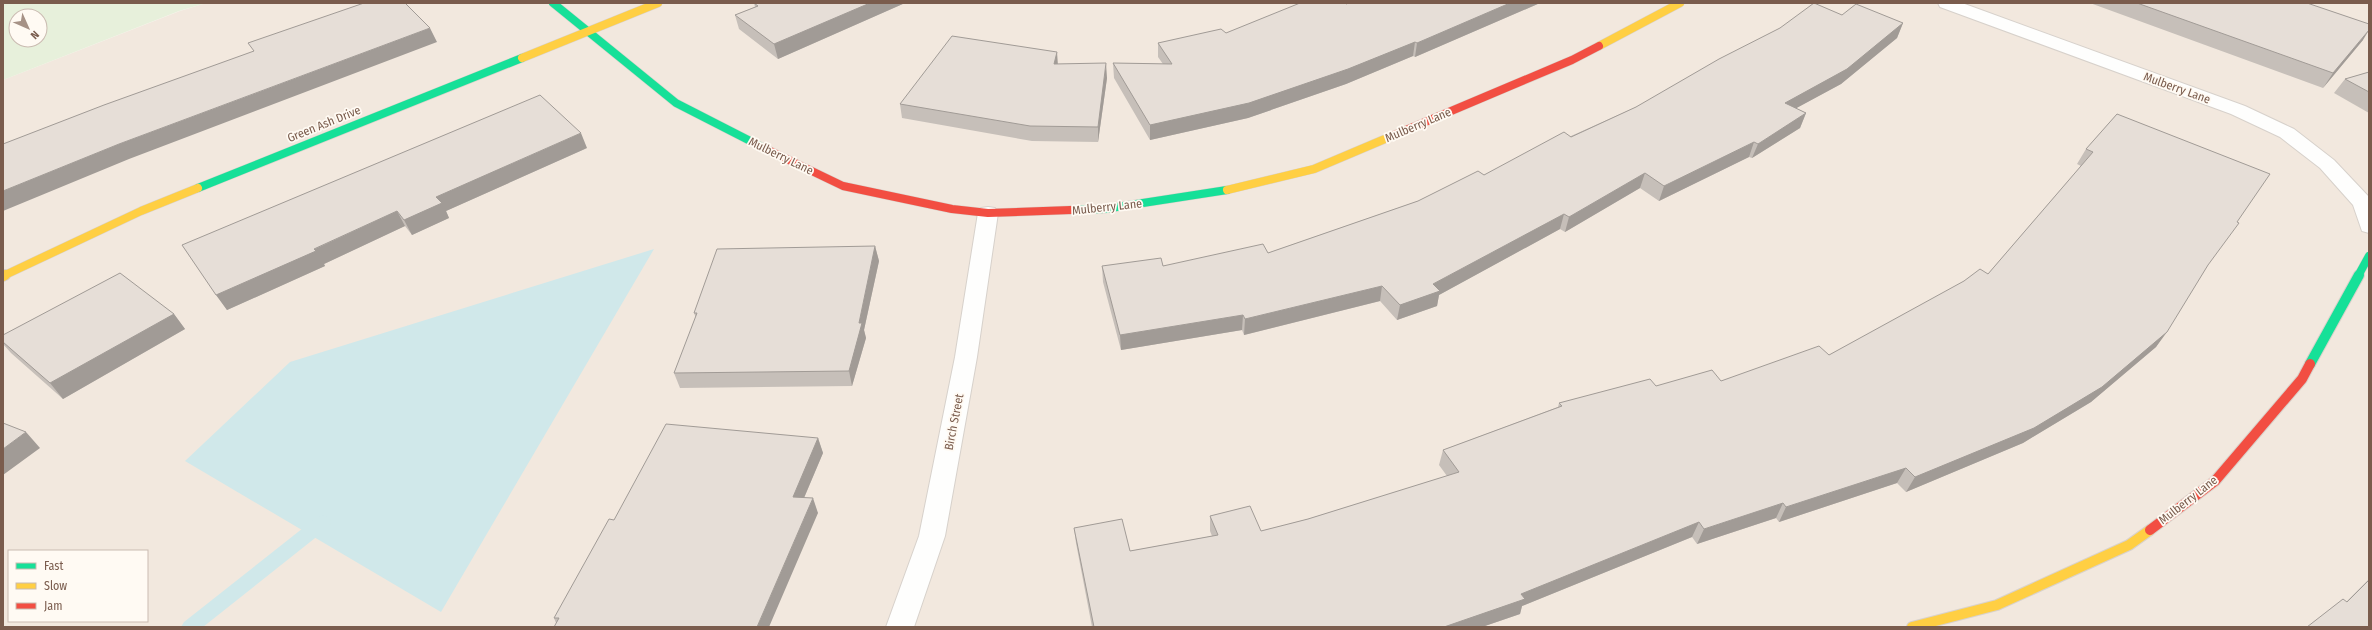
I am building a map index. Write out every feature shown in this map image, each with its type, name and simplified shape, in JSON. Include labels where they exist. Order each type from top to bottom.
[{"type":"street","name":"Mulberry Lane","points":[[553,3],[676,103],[843,186],[952,210],[988,213],[1104,209],[1218,192],[1314,168],[1572,60],[1680,3]]},
{"type":"street","name":"Green Ash Drive","points":[[3,276],[141,211],[658,3]]},
{"type":"street","name":"Mulberry Lane","points":[[1946,3],[2238,110],[2287,134],[2327,164],[2363,203],[2369,226]]},
{"type":"street","name":"Birch Street","points":[[900,627],[932,536],[966,357],[988,213]]},
{"type":"street","name":"Mulberry Lane","points":[[1912,627],[1997,605],[2129,545],[2215,481],[2302,379],[2369,256]]},
{"type":"shaded area","points":[[206,3],[2369,3],[2369,627],[3,627],[3,80],[180,11]]},
{"type":"green space","points":[[3,3],[206,3],[179,11],[3,80]]},
{"type":"water","points":[[654,249],[441,612],[185,461],[290,362]]},
{"type":"building","points":[[364,3],[405,3],[430,28],[119,144],[3,191],[3,144],[104,105],[254,51],[248,43]]},
{"type":"building","points":[[754,3],[870,3],[774,44],[735,15],[758,6]]},
{"type":"building","points":[[1300,3],[1510,3],[1417,43],[1415,42],[1348,69],[1249,103],[1150,125],[1113,63],[1172,64],[1158,43],[1221,29],[1226,33]]},
{"type":"building","points":[[1814,3],[1842,15],[1856,4],[1903,23],[1847,69],[1785,103],[1806,113],[1758,144],[1754,142],[1664,186],[1645,173],[1569,217],[1564,214],[1433,284],[1440,291],[1400,305],[1382,286],[1245,319],[1243,315],[1120,335],[1102,266],[1161,258],[1163,266],[1263,244],[1268,253],[1418,201],[1478,171],[1484,175],[1564,132],[1571,137],[1636,107],[1719,59],[1780,28]]},
{"type":"building","points":[[2137,3],[2307,3],[2369,24],[2369,30],[2333,73]]},
{"type":"building","points":[[952,36],[1057,52],[1054,64],[1106,63],[1098,127],[1030,126],[900,104]]},
{"type":"building","points":[[2369,72],[2369,92],[2345,79]]},
{"type":"building","points":[[540,95],[581,133],[436,197],[442,203],[404,220],[397,211],[314,249],[316,251],[216,295],[182,245]]},
{"type":"building","points":[[2117,114],[2270,174],[2237,222],[2239,223],[2208,265],[2167,332],[2102,387],[2034,428],[1915,477],[1906,468],[1786,507],[1783,503],[1704,529],[1699,522],[1521,594],[1525,599],[1444,627],[1094,627],[1074,528],[1122,519],[1130,551],[1218,535],[1210,516],[1250,506],[1261,531],[1308,519],[1459,472],[1443,450],[1562,406],[1559,403],[1650,379],[1656,386],[1712,370],[1721,381],[1819,346],[1829,355],[1964,281],[1980,269],[1988,274],[2093,152],[2086,149]]},
{"type":"building","points":[[875,246],[859,323],[862,323],[849,371],[674,373],[697,313],[694,313],[717,249]]},
{"type":"building","points":[[120,273],[174,314],[50,383],[3,342],[3,335]]},
{"type":"building","points":[[3,423],[26,432],[3,449]]},
{"type":"building","points":[[666,424],[818,438],[793,497],[813,498],[757,627],[554,627],[559,618],[554,618],[609,519],[614,520]]},
{"type":"building","points":[[2369,580],[2369,627],[2307,627],[2343,599],[2347,602]]},
{"type":"waterway","points":[[190,627],[323,522]]},
{"type":"traffic: fast","points":[[553,3],[676,103],[762,147]]},
{"type":"traffic: fast","points":[[198,188],[522,58]]},
{"type":"traffic: fast","points":[[1071,210],[1104,209],[1227,190]]},
{"type":"traffic: fast","points":[[2310,364],[2369,256]]},
{"type":"traffic: slow","points":[[522,58],[658,3]]},
{"type":"traffic: slow","points":[[1599,46],[1680,3]]},
{"type":"traffic: slow","points":[[1227,190],[1314,169],[1392,136]]},
{"type":"traffic: slow","points":[[3,276],[141,211],[198,188]]},
{"type":"traffic: slow","points":[[1912,627],[1997,605],[2129,545],[2150,530]]},
{"type":"traffic: jam","points":[[1392,136],[1572,60],[1599,46]]},
{"type":"traffic: jam","points":[[762,147],[843,186],[952,209],[988,213],[1071,210]]},
{"type":"traffic: jam","points":[[2150,530],[2215,481],[2302,379],[2310,364]]}]
